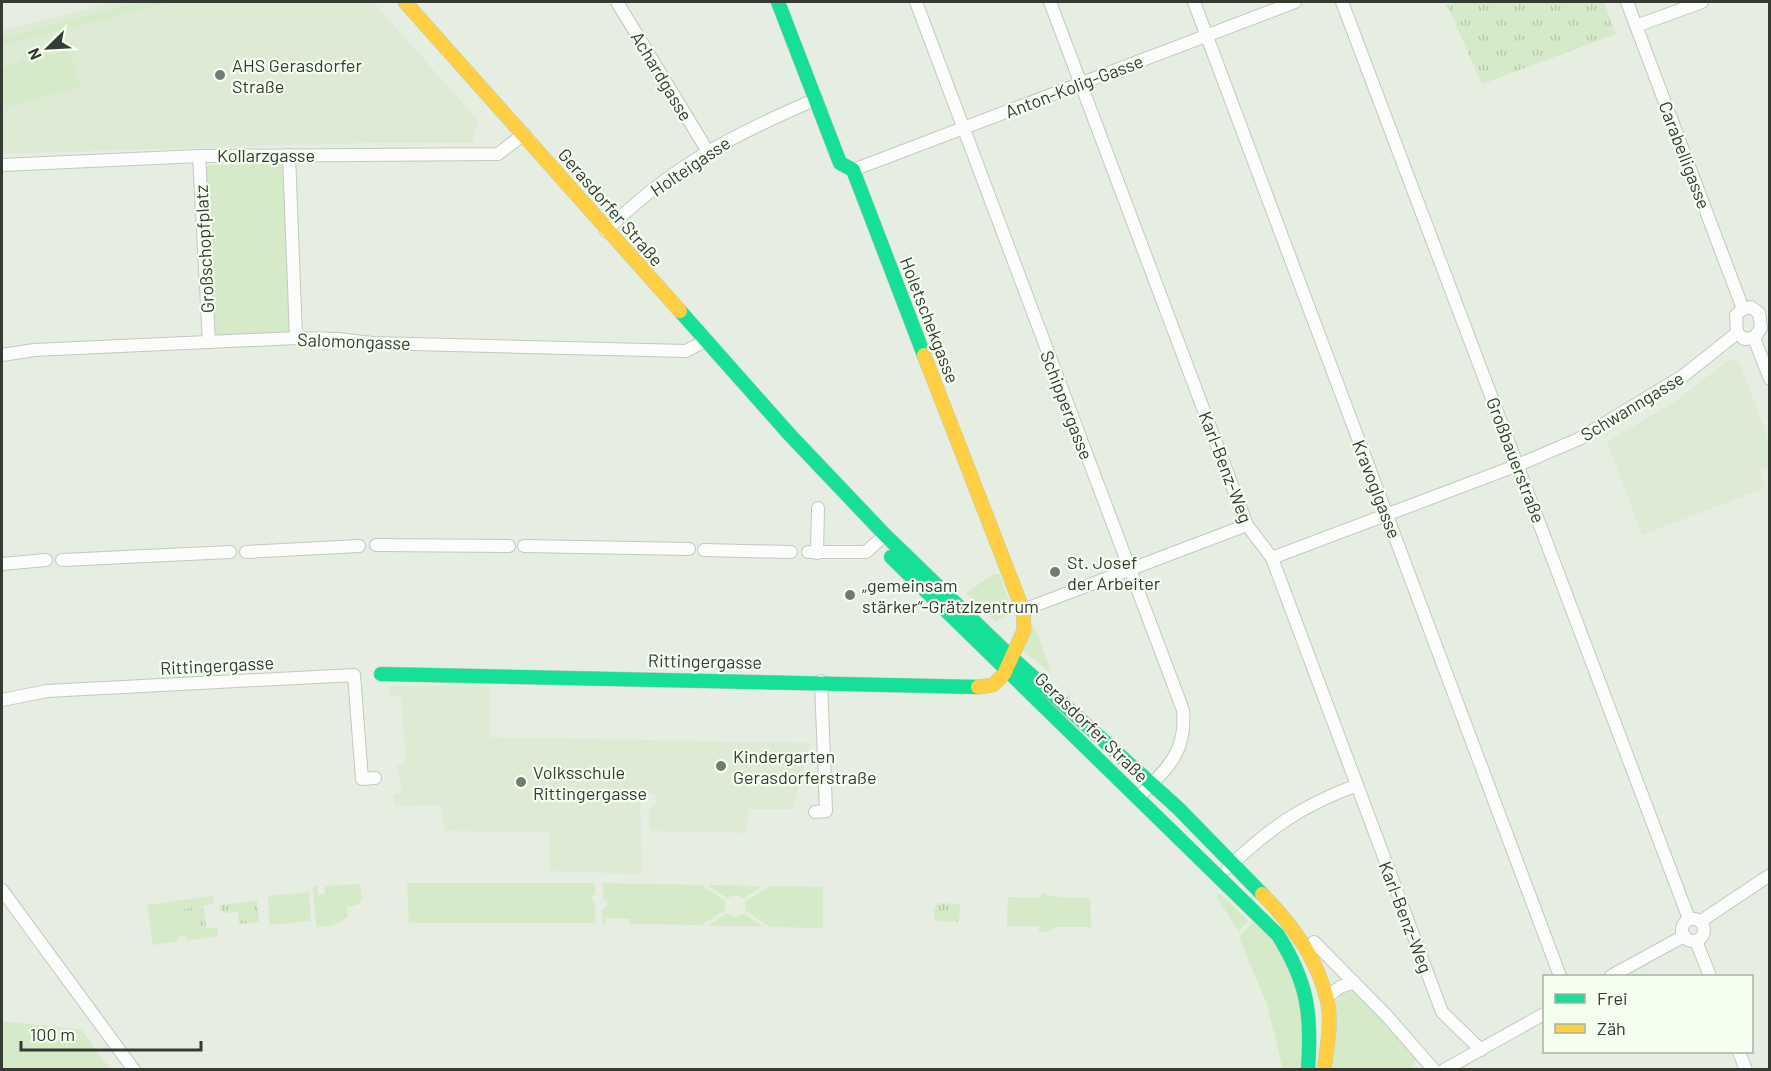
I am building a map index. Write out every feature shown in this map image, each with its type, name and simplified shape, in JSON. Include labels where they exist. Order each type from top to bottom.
[{"type":"main road","name":"Gerasdorfer Straße","points":[[405,2],[881,538],[1009,663],[1138,798],[1278,935],[1296,963],[1310,999],[1311,1032],[1308,1070]]},
{"type":"main road","name":"Holetschekgasse","points":[[778,2],[840,163],[853,170],[1023,610],[1026,625],[1024,636],[1009,663]]},
{"type":"main road","name":"Gerasdorfer Straße","points":[[1009,663],[1178,808],[1284,916],[1311,959],[1327,998],[1329,1036],[1324,1070]]},
{"type":"main road","name":"Rittingergasse","points":[[381,674],[821,681],[987,687],[998,683],[1009,663]]},
{"type":"main road","points":[[1310,999],[1317,1031],[1314,1070]]},
{"type":"street","name":"Achardgasse","points":[[617,2],[707,150]]},
{"type":"street","name":"Schippergasse","points":[[916,2],[1183,710],[1184,724],[1177,755],[1138,798]]},
{"type":"street","name":"Karl-Benz-Weg","points":[[1050,2],[1247,525],[1272,558],[1442,1012],[1481,1050]]},
{"type":"street","name":"Kravoglgasse","points":[[1194,2],[1560,975]]},
{"type":"street","name":"Anton-Kolig-Gasse","points":[[853,170],[1295,2]]},
{"type":"street","name":"Großbauerstraße","points":[[1342,2],[1518,465],[1695,920]]},
{"type":"street","name":"Carabelligasse","points":[[1627,2],[1743,309]]},
{"type":"street","points":[[1636,26],[1702,2]]},
{"type":"street","name":"Holteigasse","points":[[606,231],[628,209],[707,150],[814,100]]},
{"type":"street","name":"Kollarzgasse","points":[[2,165],[199,156],[498,154],[524,134]]},
{"type":"street","points":[[289,155],[296,338]]},
{"type":"street","name":"Großschopfplatz","points":[[199,156],[209,342]]},
{"type":"street","points":[[1743,309],[1764,309],[1761,328],[1754,338],[1744,339],[1737,333],[1736,315],[1743,309]]},
{"type":"street","name":"Schwanngasse","points":[[1272,558],[1387,516],[1579,439],[1683,376],[1737,333]]},
{"type":"street","name":"Salomongasse","points":[[2,355],[34,350],[296,338],[372,343],[686,351],[705,341]]},
{"type":"street","points":[[1754,338],[1770,379]]},
{"type":"street","points":[[818,508],[812,553],[866,552],[881,538]]},
{"type":"street","points":[[1023,610],[1247,525]]},
{"type":"street","points":[[376,545],[509,546]]},
{"type":"street","points":[[246,552],[359,546]]},
{"type":"street","points":[[524,546],[689,549]]},
{"type":"street","points":[[704,550],[791,552]]},
{"type":"street","points":[[63,560],[230,552]]},
{"type":"street","points":[[2,564],[46,560]]},
{"type":"street","name":"Rittingergasse","points":[[2,700],[47,691],[354,675],[362,779],[375,778]]},
{"type":"street","points":[[815,812],[826,812],[821,681]]},
{"type":"street","points":[[1220,877],[1282,820],[1322,798],[1357,785]]},
{"type":"street","points":[[1696,941],[1688,941],[1684,936],[1684,926],[1770,875]]},
{"type":"street","points":[[2,890],[134,1070]]},
{"type":"street","points":[[1695,920],[1701,930],[1696,941],[1710,975]]},
{"type":"street","points":[[1613,975],[1684,936]]},
{"type":"street","points":[[1314,942],[1354,982],[1434,1070]]},
{"type":"street","points":[[1327,998],[1340,987],[1354,982]]},
{"type":"street","points":[[1444,1070],[1543,1015]]},
{"type":"street","points":[[1739,1053],[1746,1070]]},
{"type":"shaded area","name":"AHS Gerasdorfer Straße","points":[[115,2],[373,2],[478,120],[472,143],[364,143],[2,154],[2,30]]},
{"type":"shaded area","points":[[1729,360],[1739,361],[1769,441],[1769,467],[1759,471],[1765,488],[1642,535],[1607,442],[1674,402]]},
{"type":"shaded area","name":"Volksschule Rittingergasse","points":[[389,686],[490,686],[490,737],[810,743],[793,809],[748,809],[747,833],[649,831],[649,808],[656,805],[656,795],[649,794],[648,790],[640,790],[642,874],[550,871],[549,832],[445,831],[441,805],[395,806],[394,794],[402,793],[397,764],[406,763],[401,696],[390,697]]},
{"type":"green space","points":[[141,2],[171,2],[2,45],[2,38]]},
{"type":"green space","points":[[1456,2],[1604,2],[1616,34],[1482,84],[1447,5]]},
{"type":"green space","points":[[39,48],[41,57],[70,49],[80,87],[5,107],[2,94],[2,67],[23,61],[22,53]]},
{"type":"green space","points":[[210,165],[284,165],[287,208],[285,221],[289,334],[213,336],[205,168]]},
{"type":"green space","points":[[994,574],[999,574],[1013,612],[995,622],[966,593]]},
{"type":"green space","points":[[1032,622],[1051,670],[1050,672],[1022,650]]},
{"type":"green space","points":[[407,883],[595,883],[595,896],[593,894],[591,896],[595,907],[595,923],[409,923]]},
{"type":"green space","points":[[603,883],[701,885],[725,901],[725,910],[701,925],[629,924],[629,919],[606,918],[606,924],[602,923],[602,910],[608,904],[603,897]]},
{"type":"green space","points":[[360,884],[362,899],[359,904],[347,907],[348,917],[332,926],[316,927],[313,886],[317,886],[318,895],[325,894],[325,886]]},
{"type":"green space","points":[[709,886],[762,886],[744,898],[736,895],[727,898]]},
{"type":"green space","points":[[771,886],[823,887],[823,928],[770,927],[745,910],[745,902]]},
{"type":"green space","points":[[309,892],[311,921],[270,925],[268,896]]},
{"type":"green space","points":[[1042,892],[1054,897],[1090,898],[1091,927],[1056,927],[1047,932],[1039,932],[1039,926],[1007,926],[1008,897],[1041,898]]},
{"type":"green space","points":[[1218,894],[1222,895],[1248,921],[1239,931],[1217,898]]},
{"type":"green space","points":[[213,896],[214,904],[183,909],[186,931],[217,927],[218,936],[186,941],[185,936],[178,937],[178,941],[153,945],[147,905]]},
{"type":"green space","points":[[257,901],[259,922],[239,924],[238,912],[221,913],[220,905]]},
{"type":"green space","points":[[938,903],[960,904],[959,922],[935,921],[934,908]]},
{"type":"green space","points":[[204,906],[206,928],[185,931],[183,909]]},
{"type":"green space","points":[[727,913],[735,917],[744,914],[762,926],[708,926]]},
{"type":"green space","points":[[1255,920],[1263,927],[1302,983],[1304,1069],[1283,1069],[1266,1002],[1239,937]]},
{"type":"green space","points":[[1353,990],[1358,992],[1417,1058],[1411,1069],[1332,1069],[1332,1007],[1344,992]]},
{"type":"green space","points":[[2,1021],[81,1030],[110,1069],[2,1069]]},
{"type":"traffic: fast","points":[[778,2],[840,163],[853,170],[924,355]]},
{"type":"traffic: fast","points":[[680,311],[790,435],[885,535],[1010,656],[1178,808],[1262,894]]},
{"type":"traffic: fast","points":[[891,557],[1278,935],[1296,968],[1306,1000],[1309,1032],[1308,1070]]},
{"type":"traffic: fast","points":[[381,674],[978,687]]},
{"type":"traffic: slow","points":[[405,2],[680,311]]},
{"type":"traffic: slow","points":[[924,355],[1023,610],[1024,630],[1004,674],[993,685],[978,687]]},
{"type":"traffic: slow","points":[[1262,894],[1301,941],[1322,982],[1329,1014],[1324,1070]]},
{"type":"place","name":"AHS Gerasdorfer Straße","points":[[220,75]]},
{"type":"place","name":"St. Josef der Arbeiter","points":[[1055,572]]},
{"type":"place","name":"„gemeinsam stärker“-Grätzlzentrum","points":[[850,595]]},
{"type":"place","name":"Kindergarten Gerasdorferstraße","points":[[721,766]]},
{"type":"place","name":"Volksschule Rittingergasse","points":[[521,782]]}]
